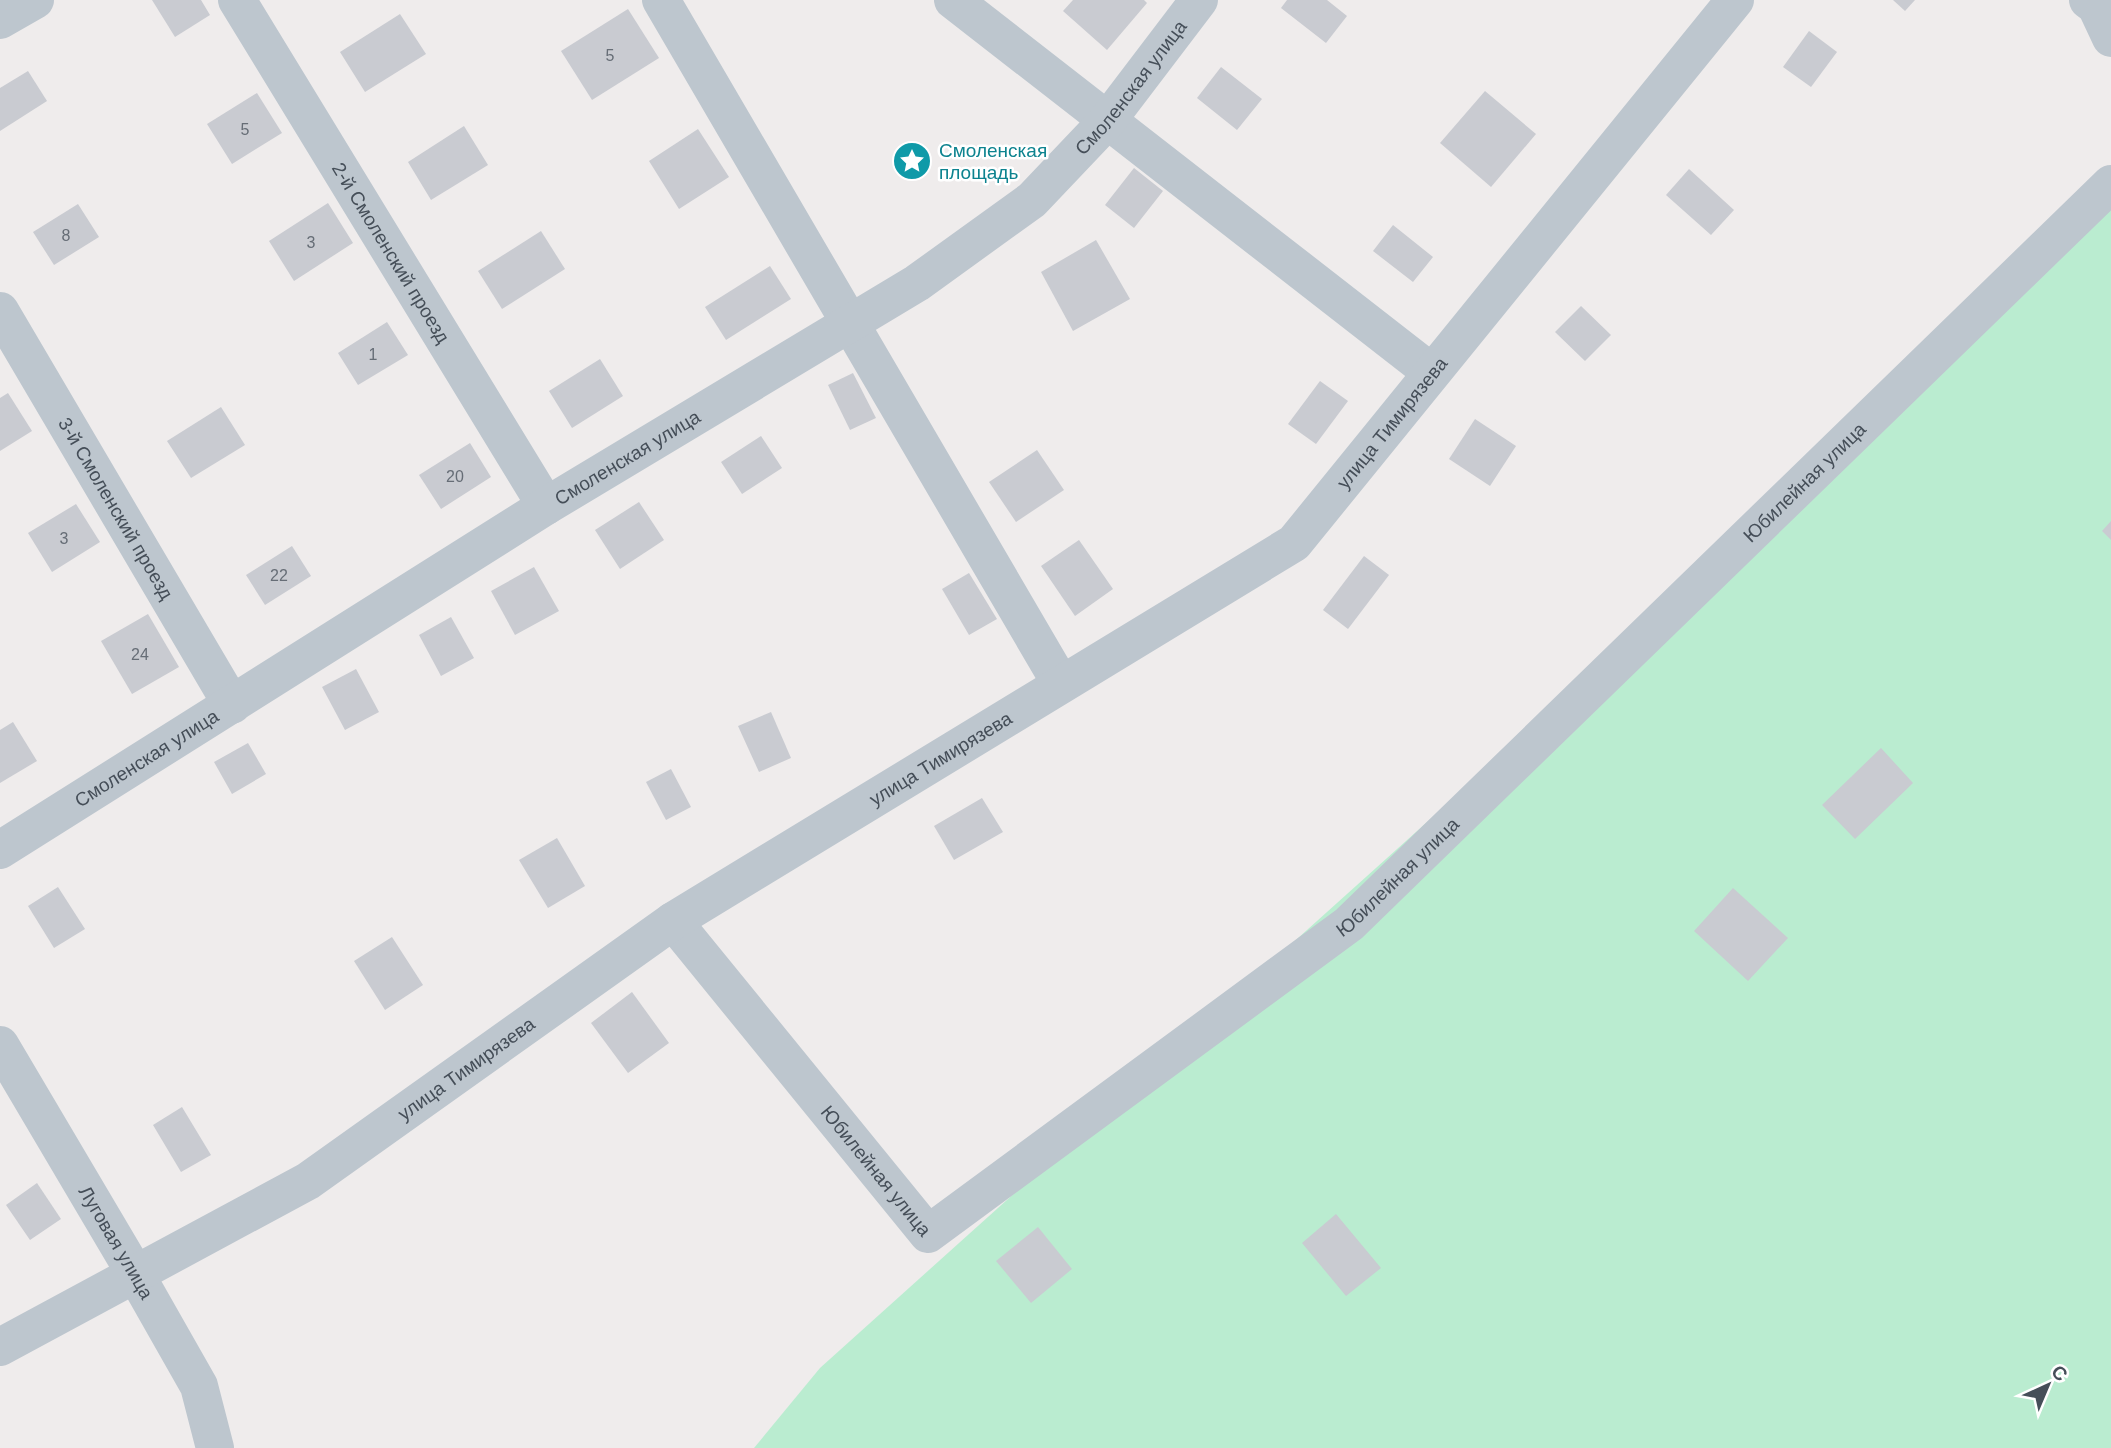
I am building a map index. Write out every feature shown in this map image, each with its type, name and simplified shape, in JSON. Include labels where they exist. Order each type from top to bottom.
[{"type":"street","points":[[1,18],[35,0]]},
{"type":"street","name":"2-й Смоленский проезд","points":[[237,0],[546,506]]},
{"type":"street","points":[[661,0],[1061,684]]},
{"type":"street","points":[[953,0],[1431,372]]},
{"type":"street","name":"Смоленская улица","points":[[0,850],[546,506],[917,284],[1032,200],[1107,121],[1199,0]]},
{"type":"street","name":"улица Тимирязева","points":[[0,1347],[308,1181],[673,921],[1293,543],[1735,0]]},
{"type":"street","points":[[2088,0],[2096,6],[2111,38]]},
{"type":"street","name":"Юбилейная улица","points":[[673,921],[928,1234],[1349,924],[2111,184]]},
{"type":"street","name":"3-й Смоленский проезд","points":[[0,311],[232,705]]},
{"type":"street","name":"Луговая улица","points":[[0,1045],[136,1275],[198,1386],[215,1448]]},
{"type":"green space","points":[[2111,207],[2111,1448],[754,1448],[820,1368]]},
{"type":"building","points":[[152,0],[201,0],[210,15],[175,37]]},
{"type":"building","points":[[1073,0],[1144,0],[1147,3],[1107,50],[1063,11]]},
{"type":"building","points":[[1287,0],[1327,0],[1347,16],[1326,43],[1281,8]]},
{"type":"building","points":[[1893,0],[1915,0],[1905,11]]},
{"type":"building","points":[[628,9],[659,58],[592,100],[561,51]]},
{"type":"building","points":[[400,14],[426,54],[365,92],[340,52]]},
{"type":"building","points":[[1809,31],[1837,52],[1811,87],[1783,67]]},
{"type":"building","points":[[1221,67],[1262,99],[1237,130],[1197,98]]},
{"type":"building","points":[[28,71],[47,101],[0,131],[0,88]]},
{"type":"building","points":[[1485,91],[1536,134],[1491,187],[1440,143]]},
{"type":"building","points":[[257,93],[282,133],[232,164],[207,124]]},
{"type":"building","points":[[464,126],[488,165],[431,200],[408,162]]},
{"type":"building","points":[[698,129],[729,177],[679,209],[649,161]]},
{"type":"building","points":[[1134,168],[1163,191],[1134,228],[1105,205]]},
{"type":"building","points":[[1689,169],[1734,210],[1711,235],[1666,195]]},
{"type":"building","points":[[328,203],[353,243],[294,281],[269,241]]},
{"type":"building","points":[[78,204],[99,237],[54,265],[33,232]]},
{"type":"building","points":[[1393,225],[1433,257],[1413,282],[1373,251]]},
{"type":"building","points":[[541,231],[565,269],[502,309],[478,271]]},
{"type":"building","points":[[1096,240],[1130,299],[1073,331],[1041,272]]},
{"type":"building","points":[[770,266],[791,299],[726,340],[705,307]]},
{"type":"building","points":[[1581,306],[1611,335],[1585,361],[1555,332]]},
{"type":"building","points":[[387,322],[408,355],[358,385],[338,353]]},
{"type":"building","points":[[600,359],[623,396],[572,428],[549,391]]},
{"type":"building","points":[[853,373],[876,418],[850,430],[828,385]]},
{"type":"building","points":[[1320,381],[1348,401],[1316,444],[1288,424]]},
{"type":"building","points":[[8,393],[32,431],[0,451],[0,398]]},
{"type":"building","points":[[221,407],[245,445],[191,478],[167,441]]},
{"type":"building","points":[[1475,419],[1516,446],[1490,486],[1449,459]]},
{"type":"building","points":[[761,436],[782,468],[742,494],[721,462]]},
{"type":"building","points":[[470,443],[491,477],[441,509],[419,475]]},
{"type":"building","points":[[1037,450],[1064,490],[1016,522],[989,482]]},
{"type":"building","points":[[639,502],[664,540],[620,569],[595,530]]},
{"type":"building","points":[[76,504],[100,542],[52,572],[28,533]]},
{"type":"building","points":[[2111,521],[2111,540],[2102,531]]},
{"type":"building","points":[[1079,540],[1113,589],[1075,616],[1041,566]]},
{"type":"building","points":[[292,546],[311,576],[265,605],[246,575]]},
{"type":"building","points":[[1364,556],[1389,575],[1348,629],[1323,610]]},
{"type":"building","points":[[534,567],[559,611],[515,635],[491,591]]},
{"type":"building","points":[[969,573],[997,619],[969,635],[942,589]]},
{"type":"building","points":[[148,614],[179,667],[132,694],[101,641]]},
{"type":"building","points":[[451,617],[474,658],[441,676],[419,635]]},
{"type":"building","points":[[356,669],[379,712],[345,730],[322,687]]},
{"type":"building","points":[[771,712],[791,758],[759,772],[738,726]]},
{"type":"building","points":[[13,722],[37,761],[0,783],[0,730]]},
{"type":"building","points":[[248,743],[266,774],[232,794],[214,762]]},
{"type":"building","points":[[1881,748],[1913,783],[1855,839],[1822,805]]},
{"type":"building","points":[[671,769],[691,807],[666,820],[646,782]]},
{"type":"building","points":[[982,798],[1003,832],[954,860],[934,826]]},
{"type":"building","points":[[557,838],[585,886],[548,908],[519,860]]},
{"type":"building","points":[[58,887],[85,929],[54,948],[28,906]]},
{"type":"building","points":[[1733,888],[1788,938],[1748,981],[1694,931]]},
{"type":"building","points":[[392,937],[423,985],[385,1010],[354,961]]},
{"type":"building","points":[[632,992],[669,1043],[628,1073],[591,1023]]},
{"type":"building","points":[[182,1107],[211,1155],[181,1172],[153,1125]]},
{"type":"building","points":[[37,1183],[61,1219],[30,1240],[6,1205]]},
{"type":"building","points":[[1336,1214],[1381,1268],[1346,1296],[1302,1243]]},
{"type":"building","points":[[1038,1227],[1072,1269],[1031,1303],[996,1261]]},
{"type":"place","name":"Смоленская площадь","points":[[912,161]]}]
